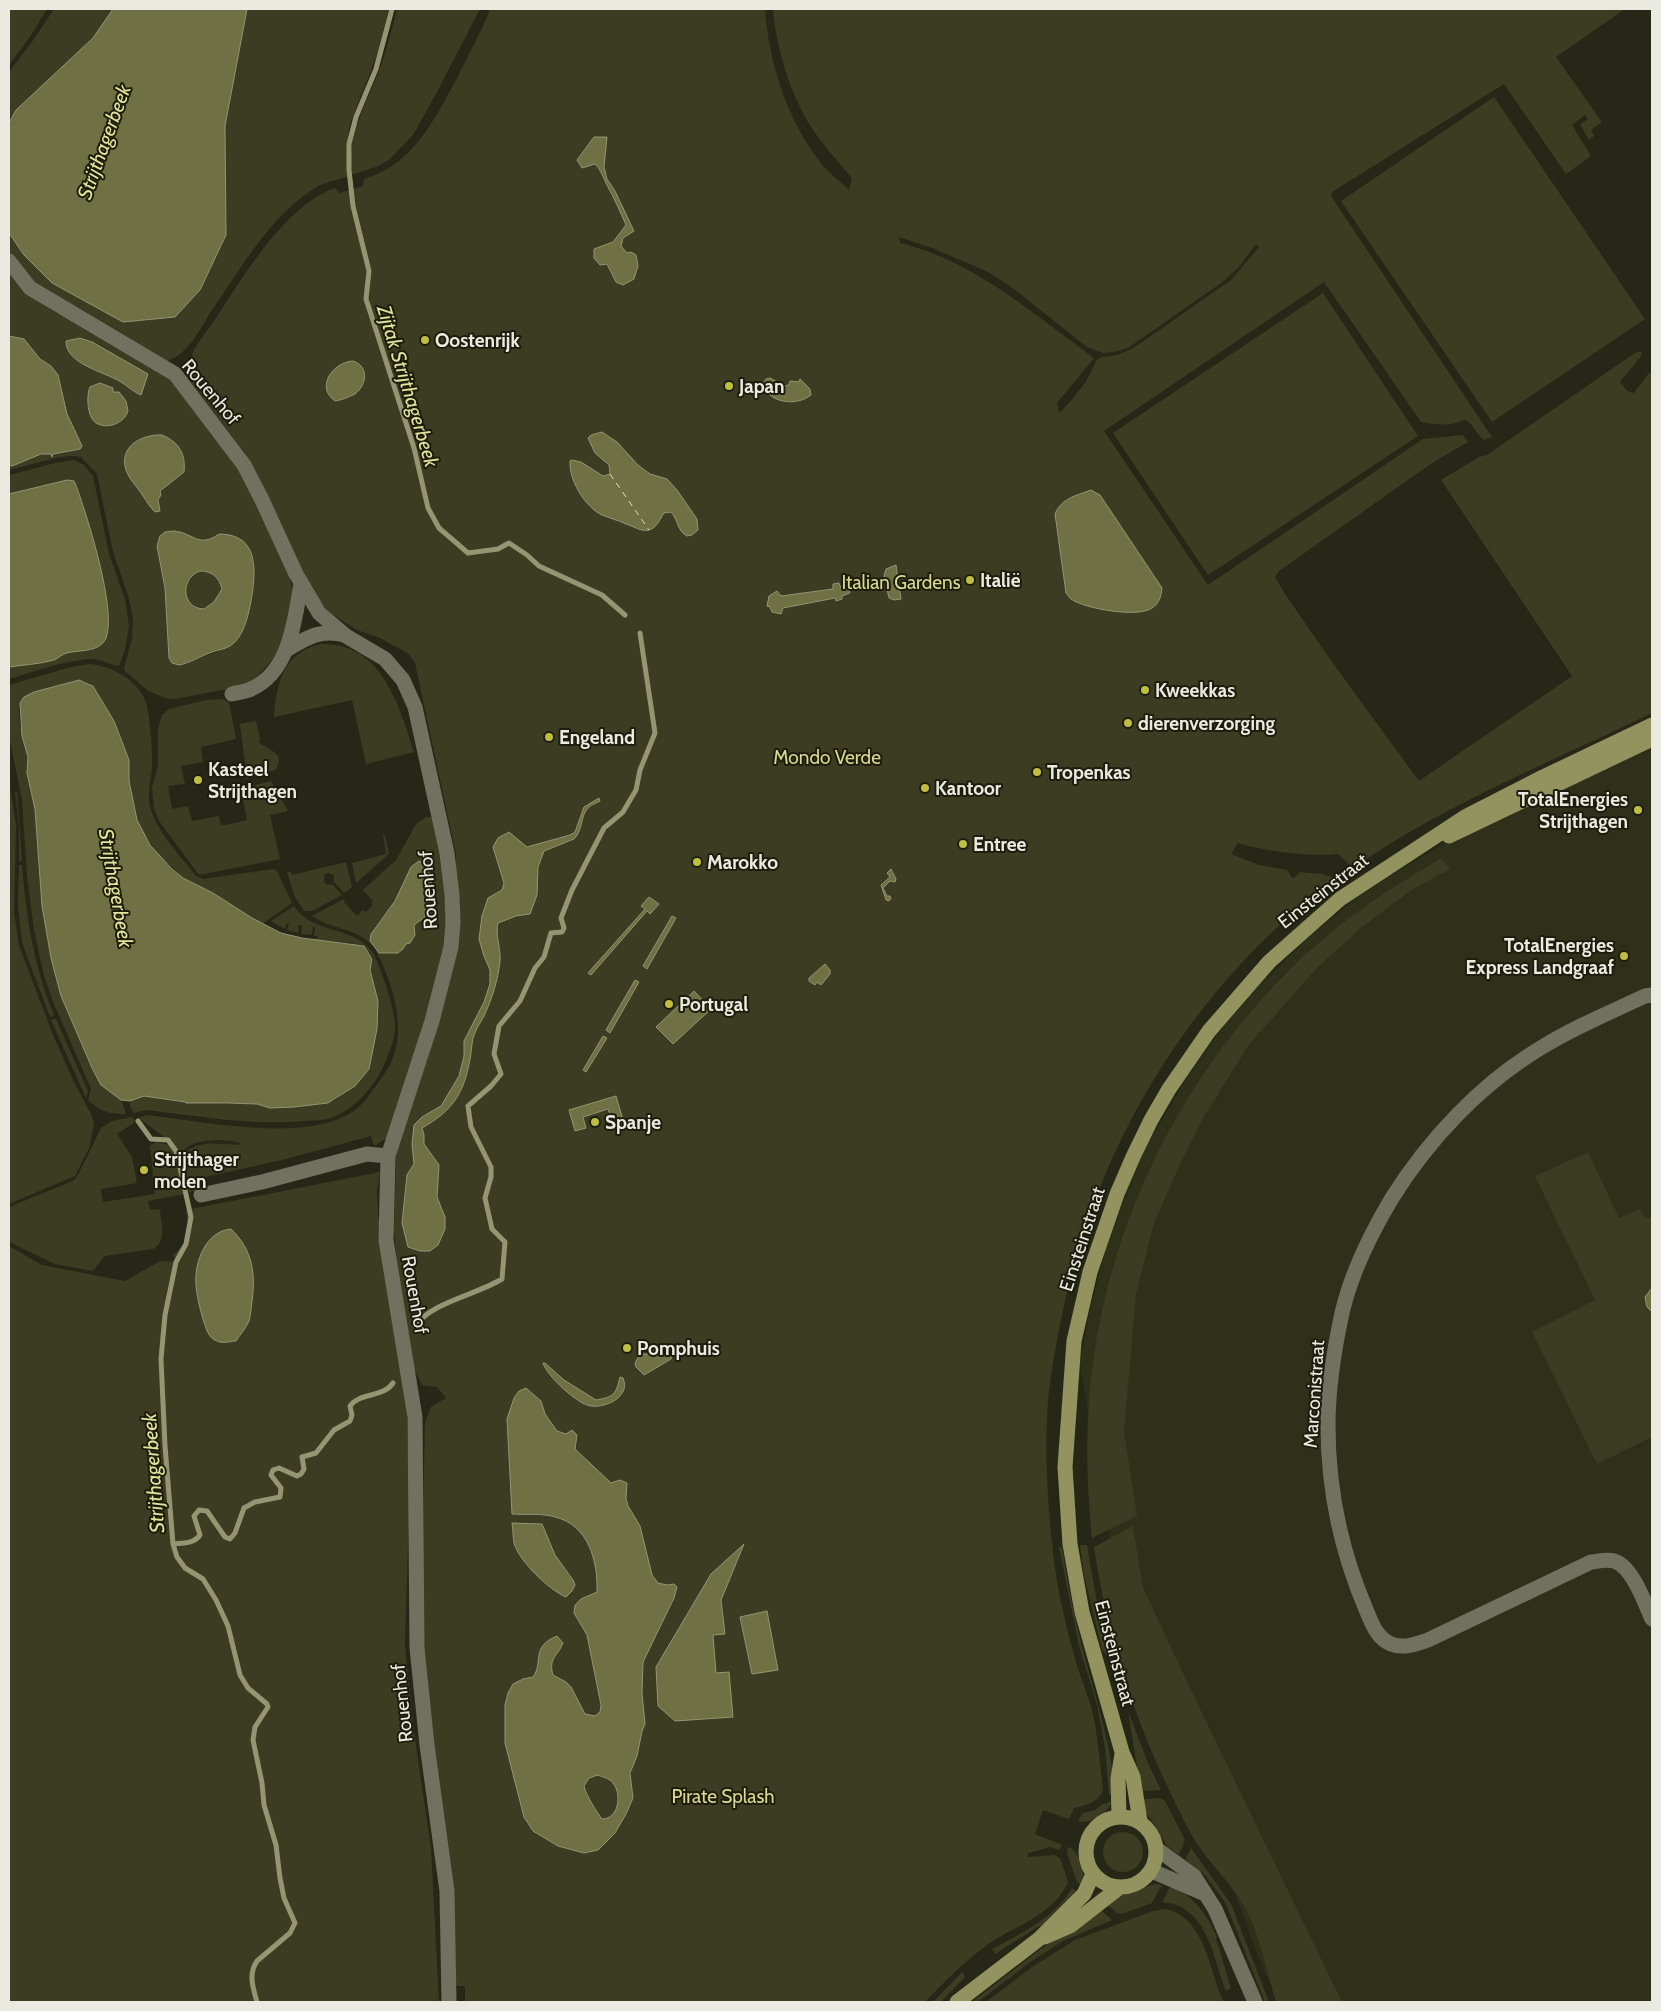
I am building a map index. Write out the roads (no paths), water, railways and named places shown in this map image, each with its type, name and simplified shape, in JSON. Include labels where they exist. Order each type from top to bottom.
[{"type":"main road","name":"Einsteinstraat","points":[[1140,1821],[1133,1777],[1122,1752],[1082,1612],[1069,1535],[1065,1467],[1074,1351],[1090,1272],[1117,1194],[1151,1120],[1209,1030],[1269,962],[1310,924],[1364,882],[1465,817],[1652,725]]},
{"type":"main road","name":"Einsteinstraat","points":[[1415,850],[1470,828],[1652,739]]},
{"type":"main road","name":"Einsteinstraat","points":[[1119,1816],[1118,1779],[1122,1752]]},
{"type":"main road","points":[[1119,1816],[1130,1817],[1140,1821],[1149,1829],[1157,1849],[1152,1871],[1143,1880],[1132,1886],[1110,1886],[1100,1881],[1093,1874],[1086,1858],[1088,1840],[1092,1831],[1109,1818],[1119,1816]]},
{"type":"main road","points":[[957,2002],[1039,1939],[1084,1894],[1093,1874]]},
{"type":"main road","points":[[1039,1939],[1070,1926],[1120,1887]]},
{"type":"street","name":"Rouenhof","points":[[9,262],[30,288],[175,374],[244,465],[301,583],[319,613],[346,636],[385,659],[403,680],[415,707],[438,807],[452,895],[453,923],[451,947],[421,1059],[388,1156],[386,1240],[415,1417],[417,1648],[426,1736],[447,1891],[449,2002]]},
{"type":"street","points":[[232,694],[251,689],[272,674],[291,637],[301,583]]},
{"type":"street","name":"Rouenhof","points":[[286,650],[318,633],[332,632],[346,636]]},
{"type":"street","name":"Marconistraat","points":[[1652,995],[1645,996],[1604,1015],[1540,1048],[1507,1071],[1477,1096],[1430,1144],[1392,1198],[1365,1250],[1352,1284],[1342,1312],[1332,1369],[1328,1424],[1334,1499],[1350,1568],[1372,1623],[1377,1632],[1391,1644],[1412,1646],[1428,1640],[1591,1562],[1603,1560],[1616,1562],[1633,1578],[1652,1619]]},
{"type":"street","points":[[201,1195],[262,1182],[368,1154],[388,1156]]},
{"type":"street","points":[[1157,1849],[1194,1876],[1222,1922],[1255,2002]]},
{"type":"street","points":[[1152,1871],[1203,1893]]},
{"type":"water","points":[[113,9],[247,9],[225,126],[226,235],[200,290],[175,317],[123,322],[52,283],[24,255],[9,233],[9,123],[16,110],[93,38]]},
{"type":"water","points":[[594,137],[607,137],[604,167],[607,179],[615,191],[634,231],[623,238],[621,246],[627,253],[631,252],[636,255],[638,266],[634,279],[623,285],[616,282],[607,264],[600,265],[594,258],[594,249],[613,242],[626,225],[597,166],[595,164],[582,168],[577,160]]},
{"type":"water","points":[[9,336],[24,339],[40,359],[51,366],[58,375],[67,414],[82,446],[80,449],[53,454],[52,457],[51,454],[41,454],[12,466],[9,465]]},
{"type":"water","points":[[80,338],[92,342],[148,374],[141,395],[114,378],[87,366],[72,356],[67,349],[66,341]]},
{"type":"water","points":[[353,361],[358,363],[364,371],[362,386],[355,394],[335,401],[329,395],[327,389],[329,376],[339,366]]},
{"type":"water","points":[[770,378],[784,386],[789,385],[790,381],[799,382],[800,379],[810,389],[811,395],[805,399],[790,402],[776,399],[770,395],[763,383],[766,379]]},
{"type":"water","points":[[100,383],[113,388],[113,392],[119,392],[126,401],[128,411],[123,419],[116,424],[107,426],[98,424],[94,422],[90,413],[88,402],[90,387]]},
{"type":"water","points":[[602,432],[617,442],[638,465],[650,474],[667,479],[697,519],[698,530],[692,535],[687,536],[684,534],[671,512],[664,513],[652,529],[640,530],[600,514],[588,505],[575,484],[570,461],[581,462],[603,476],[610,474],[609,465],[595,453],[588,438],[591,435]]},
{"type":"water","points":[[162,435],[173,441],[180,449],[184,460],[184,472],[160,491],[161,495],[158,500],[160,511],[155,512],[128,474],[125,458],[130,446],[136,442],[148,436]]},
{"type":"water","points":[[67,480],[74,481],[94,543],[105,592],[108,632],[103,643],[95,648],[72,652],[49,661],[9,667],[9,494]]},
{"type":"water","points":[[1091,490],[1100,495],[1162,588],[1161,597],[1152,608],[1136,612],[1099,609],[1078,603],[1070,599],[1066,593],[1055,514],[1065,501]]},
{"type":"water","points":[[165,532],[180,532],[200,540],[206,540],[219,534],[232,536],[242,540],[248,548],[254,567],[250,607],[245,626],[239,637],[228,647],[179,665],[172,663],[169,658],[165,588],[157,546],[160,536]],"holes":[[[200,571],[208,572],[214,576],[219,581],[222,589],[214,602],[204,609],[191,604],[186,592],[189,580]]]},
{"type":"water","points":[[896,565],[901,599],[894,600],[889,598],[884,576],[886,569]]},
{"type":"water","points":[[839,583],[841,588],[849,588],[850,593],[836,601],[835,598],[783,608],[781,614],[772,612],[770,607],[767,606],[769,596],[777,591],[781,596],[833,589],[833,584]]},
{"type":"water","points":[[79,680],[93,686],[114,721],[129,760],[129,781],[137,820],[150,845],[172,869],[183,878],[213,893],[252,918],[281,933],[302,938],[364,946],[372,959],[370,970],[378,1001],[377,1029],[369,1069],[355,1086],[328,1103],[270,1108],[257,1104],[186,1103],[144,1096],[130,1101],[121,1100],[101,1085],[61,996],[51,958],[42,906],[35,809],[27,773],[28,757],[22,736],[20,703],[24,697],[34,692]]},
{"type":"water","points":[[599,798],[600,801],[586,810],[579,832],[574,839],[544,851],[538,867],[537,895],[530,914],[516,916],[498,923],[500,961],[498,975],[490,1003],[474,1036],[464,1082],[460,1092],[449,1108],[422,1128],[424,1144],[439,1165],[437,1197],[445,1217],[445,1229],[438,1245],[430,1251],[420,1251],[408,1247],[402,1223],[407,1175],[414,1164],[412,1144],[414,1125],[422,1117],[441,1106],[459,1076],[464,1056],[464,1041],[484,1002],[490,984],[490,970],[479,939],[482,916],[488,898],[502,890],[504,883],[493,847],[498,838],[509,832],[527,847],[570,835],[575,832],[584,807]]},
{"type":"water","points":[[419,861],[425,864],[433,878],[427,893],[425,917],[414,925],[415,935],[410,943],[406,944],[398,953],[379,953],[370,941],[371,934],[395,901],[411,867]]},
{"type":"water","points":[[891,869],[896,879],[895,882],[890,881],[883,888],[887,896],[891,898],[889,901],[886,900],[881,885],[890,877],[887,873]]},
{"type":"water","points":[[649,897],[659,904],[650,914],[647,911],[591,975],[588,973],[645,909],[641,906]]},
{"type":"water","points":[[672,916],[676,918],[647,969],[643,966]]},
{"type":"water","points":[[825,964],[830,970],[830,974],[821,985],[817,982],[815,985],[809,981],[809,978]]},
{"type":"water","points":[[635,980],[639,982],[610,1033],[606,1030]]},
{"type":"water","points":[[694,991],[711,1009],[673,1044],[656,1027]]},
{"type":"water","points":[[603,1036],[607,1038],[586,1072],[583,1070]]},
{"type":"water","points":[[616,1096],[624,1123],[614,1126],[608,1109],[583,1117],[586,1128],[575,1131],[569,1110]]},
{"type":"water","points":[[231,1229],[248,1253],[253,1271],[253,1291],[249,1321],[246,1326],[236,1341],[222,1342],[211,1338],[206,1329],[198,1298],[196,1276],[203,1249],[208,1242],[222,1231]]},
{"type":"water","points":[[1652,1288],[1652,1312],[1647,1307],[1645,1297]]},
{"type":"water","points":[[665,1345],[670,1348],[673,1354],[671,1359],[644,1375],[636,1367],[635,1363],[640,1354],[647,1354]]},
{"type":"water","points":[[543,1363],[564,1380],[596,1400],[613,1394],[620,1377],[623,1378],[625,1384],[624,1390],[616,1400],[610,1403],[597,1406],[585,1404],[563,1389],[550,1375]]},
{"type":"water","points":[[526,1388],[541,1401],[545,1414],[557,1431],[566,1434],[572,1430],[577,1435],[575,1449],[611,1483],[620,1480],[627,1483],[626,1498],[628,1506],[640,1526],[652,1575],[658,1583],[674,1584],[677,1587],[674,1598],[643,1662],[642,1693],[645,1724],[637,1756],[630,1773],[633,1798],[615,1833],[598,1850],[584,1853],[558,1846],[533,1831],[524,1817],[505,1743],[505,1705],[508,1693],[513,1684],[533,1677],[538,1666],[540,1650],[549,1640],[557,1636],[563,1643],[553,1661],[553,1675],[571,1687],[585,1714],[595,1716],[600,1712],[601,1705],[587,1635],[574,1613],[575,1605],[581,1599],[597,1592],[596,1569],[589,1546],[576,1528],[567,1521],[545,1515],[512,1514],[507,1419],[514,1398],[519,1391]],"holes":[[[598,1775],[610,1780],[617,1790],[618,1797],[618,1803],[613,1814],[608,1818],[602,1819],[584,1786],[589,1778]]]},
{"type":"water","points":[[512,1523],[542,1524],[555,1555],[575,1585],[566,1597],[543,1582],[522,1558],[514,1543]]},
{"type":"water","points":[[744,1544],[721,1600],[725,1634],[713,1635],[716,1673],[729,1672],[733,1717],[675,1721],[658,1706],[656,1667],[711,1574]]},
{"type":"water","points":[[767,1611],[778,1670],[752,1674],[740,1617]]},
{"type":"waterway","name":"Zijtak Strijthagerbeek","points":[[392,9],[376,69],[356,117],[349,144],[349,170],[353,206],[369,271],[366,299],[414,448],[428,508],[439,528],[468,553],[498,549],[509,543],[539,566],[602,595],[625,615]]},
{"type":"waterway","name":"Zijtak Strijthagerbeek","points":[[415,1326],[432,1311],[443,1305],[502,1279],[505,1242],[492,1229],[485,1198],[491,1177],[491,1167],[471,1127],[468,1106],[491,1086],[501,1074],[494,1054],[499,1026],[520,1001],[535,968],[544,957],[551,933],[562,932],[564,928],[561,918],[572,890],[604,828],[623,812],[636,790],[640,770],[655,733],[640,633]]},
{"type":"waterway","name":"Strijthagerbeek","points":[[138,1121],[151,1139],[168,1140],[176,1151],[191,1217],[186,1244],[176,1262],[165,1315],[161,1359],[165,1446],[173,1544],[177,1557],[185,1568],[203,1579],[216,1600],[228,1626],[240,1675],[248,1688],[268,1707],[255,1727],[253,1740],[262,1783],[264,1805],[276,1845],[284,1898],[295,1923],[290,1933],[257,1961],[254,1966],[252,1981],[257,2002]]},
{"type":"waterway","name":"Zijtak Strijthagerbeek","points":[[173,1544],[191,1542],[198,1538],[200,1535],[194,1516],[199,1510],[207,1511],[225,1537],[230,1539],[235,1533],[244,1508],[255,1502],[280,1497],[281,1488],[271,1475],[273,1470],[279,1468],[297,1476],[301,1474],[304,1469],[302,1457],[316,1453],[334,1430],[350,1421],[352,1415],[350,1406],[354,1402],[383,1391],[393,1383]]},
{"type":"place","name":"Oostenrijk","points":[[425,340]]},
{"type":"place","name":"Japan","points":[[729,386]]},
{"type":"place","name":"Italië","points":[[970,580]]},
{"type":"place","name":"Kweekkas","points":[[1145,690]]},
{"type":"place","name":"dierenverzorging","points":[[1128,723]]},
{"type":"place","name":"Engeland","points":[[549,737]]},
{"type":"place","name":"Tropenkas","points":[[1037,772]]},
{"type":"place","name":"Kasteel Strijthagen","points":[[198,780]]},
{"type":"place","name":"Kantoor","points":[[925,788]]},
{"type":"place","name":"TotalEnergies Strijthagen","points":[[1638,810]]},
{"type":"place","name":"Entree","points":[[963,844]]},
{"type":"place","name":"Marokko","points":[[697,862]]},
{"type":"place","name":"TotalEnergies Express Landgraaf","points":[[1624,956]]},
{"type":"place","name":"Portugal","points":[[669,1004]]},
{"type":"place","name":"Spanje","points":[[595,1122]]},
{"type":"place","name":"Strijthager molen","points":[[144,1170]]},
{"type":"place","name":"Pomphuis","points":[[627,1348]]},
{"type":"park label","name":"Italian Gardens","points":[[901,582]]},
{"type":"park label","name":"Mondo Verde","points":[[827,757]]},
{"type":"park label","name":"Pirate Splash","points":[[723,1796]]}]
